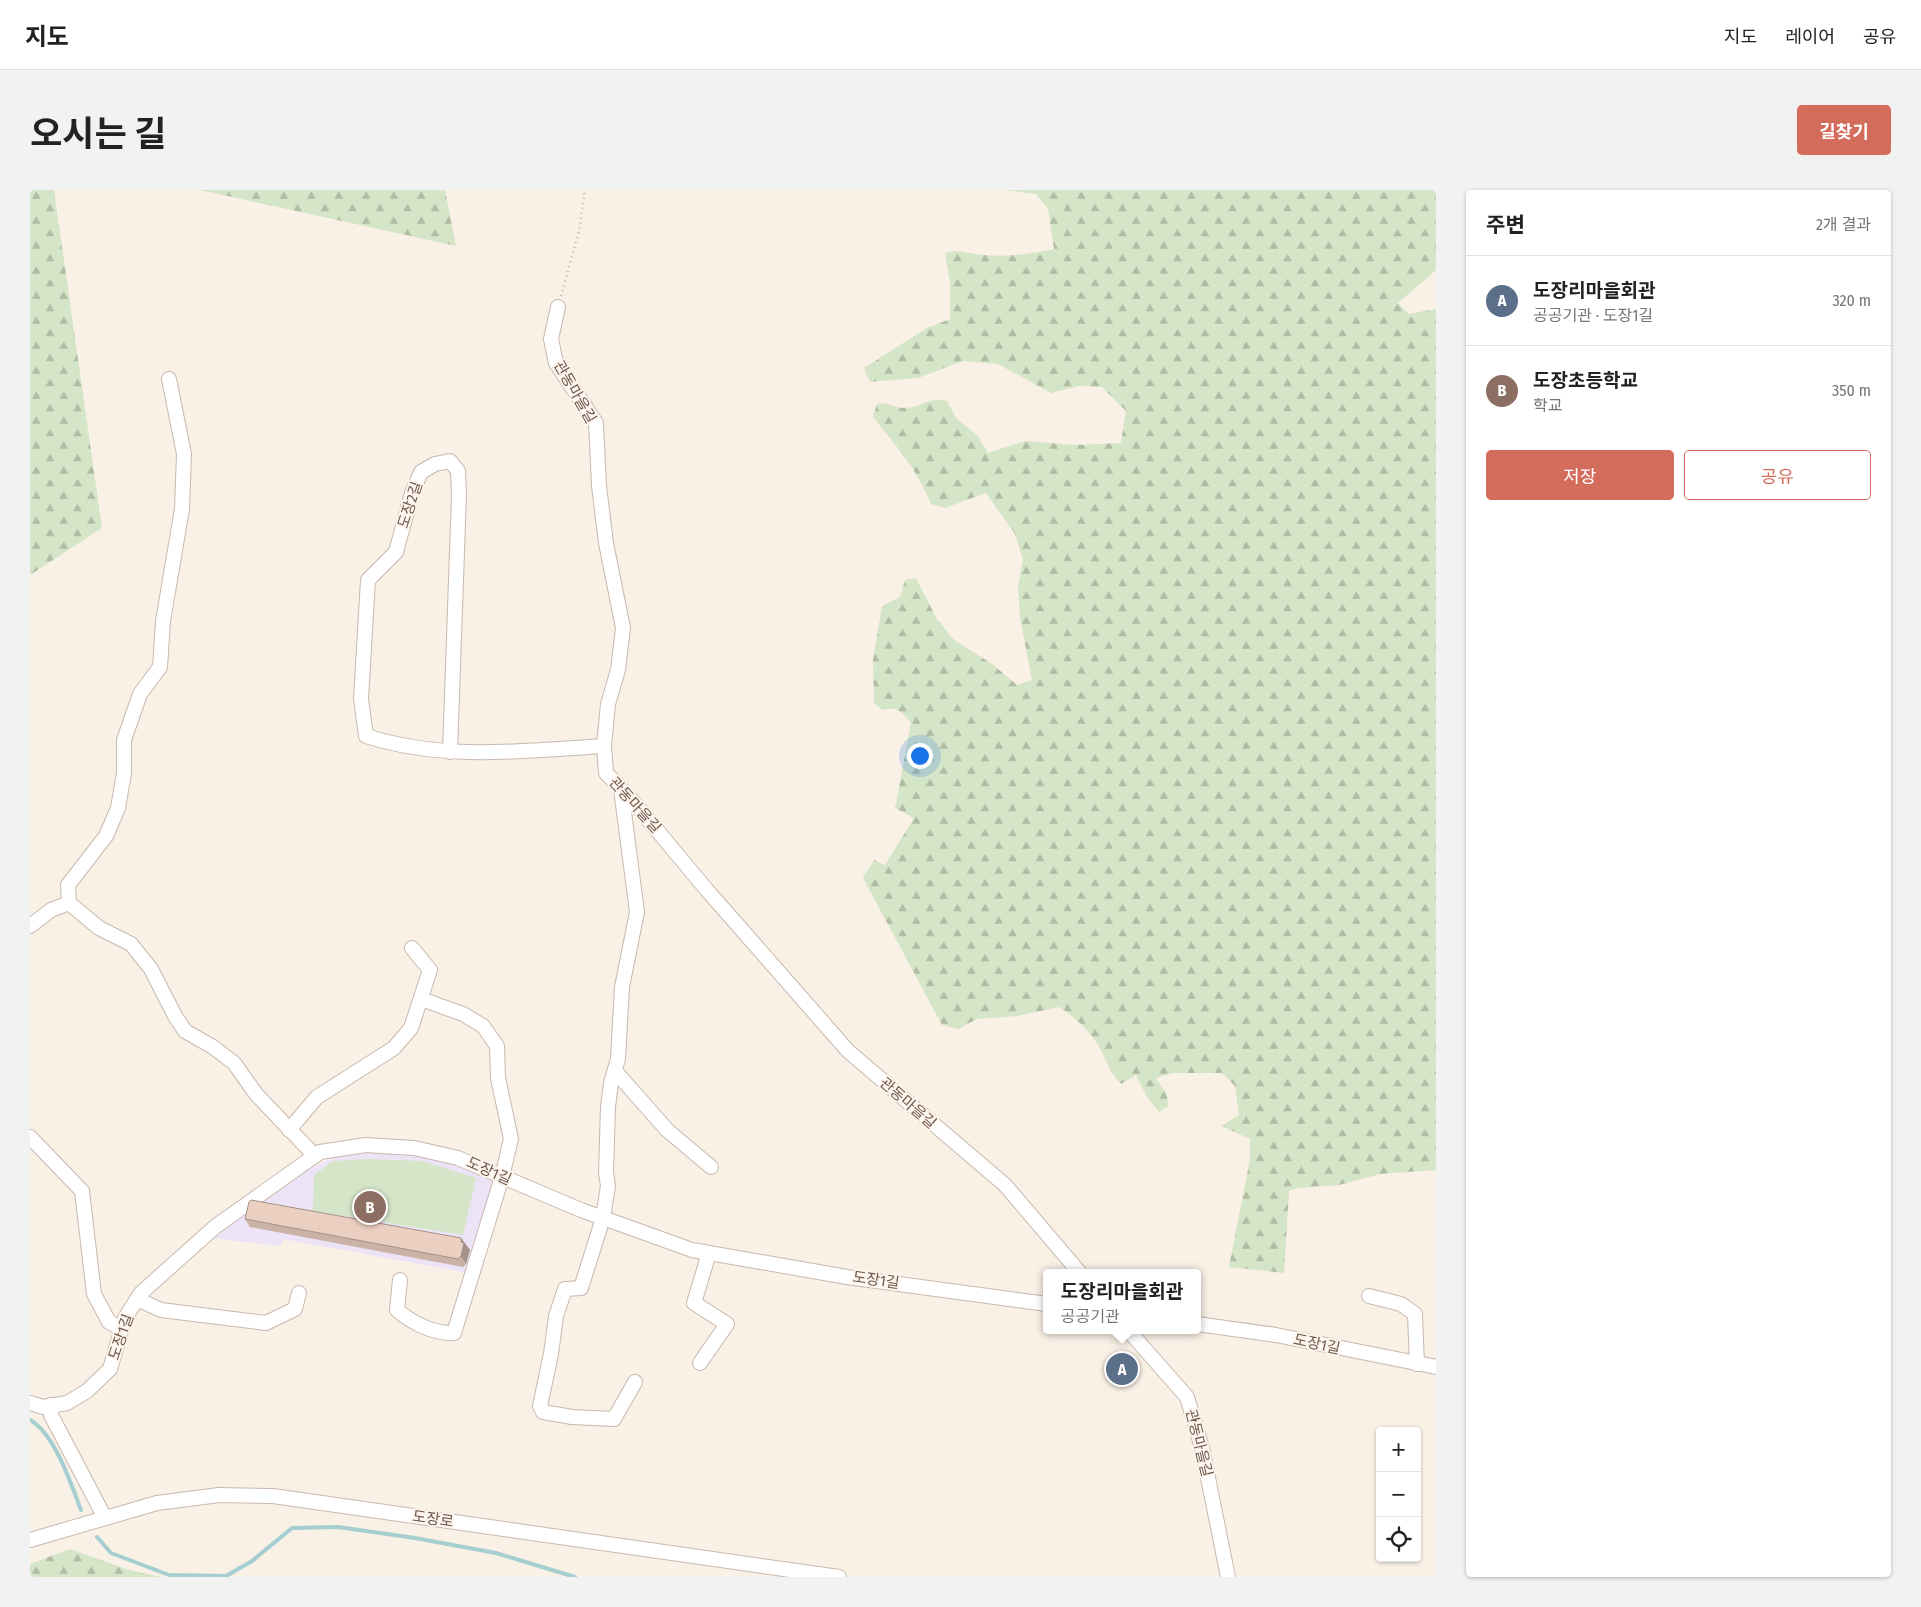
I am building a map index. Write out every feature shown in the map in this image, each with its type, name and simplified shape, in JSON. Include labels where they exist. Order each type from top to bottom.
[{"type":"street","name":"관동마을길","points":[[558,307],[551,339],[556,363],[596,423],[598,486],[606,543],[623,628],[618,670],[608,704],[604,746],[606,773],[848,1051],[1005,1185],[1077,1269]]},
{"type":"street","points":[[169,379],[184,454],[182,509],[163,621],[160,667],[140,694],[124,740],[124,773],[118,808],[106,836],[68,885],[69,903],[99,928],[130,944],[151,970],[174,1016],[185,1031],[213,1046],[234,1063],[256,1094],[315,1156]]},
{"type":"street","name":"도장2길","points":[[450,752],[459,494],[458,470],[450,461],[435,464],[421,472],[412,494],[396,552],[368,580],[361,699],[366,736],[390,744],[450,752],[490,754],[604,746]]},
{"type":"street","points":[[621,788],[637,912],[622,987],[622,1023],[618,1059],[608,1107],[606,1172],[608,1186],[603,1218],[581,1288],[565,1289],[556,1316],[551,1354],[540,1406],[543,1412],[614,1419],[635,1382]]},
{"type":"street","points":[[30,926],[51,910],[69,903]]},
{"type":"street","points":[[289,1130],[317,1097],[394,1048],[411,1028],[430,970],[412,948]]},
{"type":"street","points":[[400,1280],[397,1310],[411,1322],[448,1334],[454,1333],[502,1177],[511,1139],[498,1078],[497,1046],[483,1026],[462,1014],[420,998]]},
{"type":"street","points":[[614,1071],[666,1130],[711,1167]]},
{"type":"street","points":[[30,1137],[82,1191],[94,1294],[109,1322],[122,1329]]},
{"type":"street","name":"도장1길","points":[[30,1403],[43,1407],[67,1403],[87,1391],[110,1369],[125,1318],[137,1299],[178,1258],[216,1226],[320,1152],[366,1145],[414,1148],[458,1158],[603,1218],[692,1250],[838,1275],[1043,1303]]},
{"type":"street","points":[[700,1363],[727,1324],[694,1303],[709,1253]]},
{"type":"street","points":[[137,1299],[161,1310],[266,1323],[295,1309],[299,1293]]},
{"type":"street","points":[[1369,1296],[1401,1304],[1415,1314],[1417,1364]]},
{"type":"street","name":"도장1길","points":[[1201,1325],[1276,1335],[1436,1367]]},
{"type":"street","name":"관동마을길","points":[[1132,1334],[1187,1397],[1202,1448],[1228,1577]]},
{"type":"street","points":[[51,1405],[51,1415],[105,1518]]},
{"type":"street","name":"도장로","points":[[30,1540],[157,1503],[219,1495],[273,1496],[763,1572],[839,1577]]},
{"type":"path","points":[[558,307],[579,231],[586,190]]},
{"type":"shaded area","points":[[339,1154],[421,1155],[494,1178],[496,1183],[468,1273],[283,1239],[281,1246],[211,1238],[305,1172]]},
{"type":"green space","points":[[30,190],[54,190],[102,528],[30,575]]},
{"type":"green space","points":[[200,190],[445,190],[456,246]]},
{"type":"green space","points":[[1006,190],[1436,190],[1436,270],[1398,303],[1409,314],[1436,309],[1436,1170],[1380,1174],[1339,1185],[1297,1188],[1289,1191],[1284,1273],[1229,1267],[1250,1159],[1250,1139],[1221,1126],[1239,1115],[1235,1086],[1222,1073],[1172,1073],[1156,1078],[1167,1095],[1168,1106],[1159,1112],[1147,1097],[1136,1075],[1121,1084],[1093,1038],[1077,1021],[1059,1007],[1017,1016],[977,1019],[958,1029],[942,1025],[863,878],[874,860],[885,865],[914,818],[895,808],[911,723],[899,711],[895,709],[882,710],[874,703],[873,660],[882,606],[900,597],[905,580],[916,578],[937,619],[954,640],[992,664],[1017,685],[1032,680],[1020,618],[1018,586],[1023,560],[1015,534],[986,493],[945,508],[931,504],[913,469],[873,417],[877,404],[884,403],[910,408],[934,400],[947,401],[956,418],[977,435],[988,453],[1025,441],[1075,445],[1121,443],[1126,411],[1102,387],[1079,386],[1051,393],[998,364],[963,361],[918,378],[870,382],[864,368],[927,328],[950,319],[950,282],[945,253],[960,252],[992,256],[1028,254],[1054,249],[1048,209],[1036,194]]},
{"type":"green space","points":[[368,1159],[423,1161],[476,1178],[463,1235],[313,1211],[314,1175],[333,1161]]},
{"type":"green space","points":[[70,1549],[129,1570],[161,1577],[30,1577],[30,1564]]},
{"type":"building","points":[[251,1200],[461,1238],[461,1242],[464,1243],[461,1256],[458,1259],[245,1219]]},
{"type":"waterway","points":[[30,1420],[47,1436],[61,1460],[81,1510]]},
{"type":"waterway","points":[[97,1537],[111,1553],[169,1575],[226,1576],[252,1561],[292,1528],[338,1527],[415,1538],[496,1553],[575,1577]]},
{"type":"place","name":"도장초등학교","points":[[370,1207]]},
{"type":"place","name":"도장리마을회관","points":[[1122,1369]]}]
